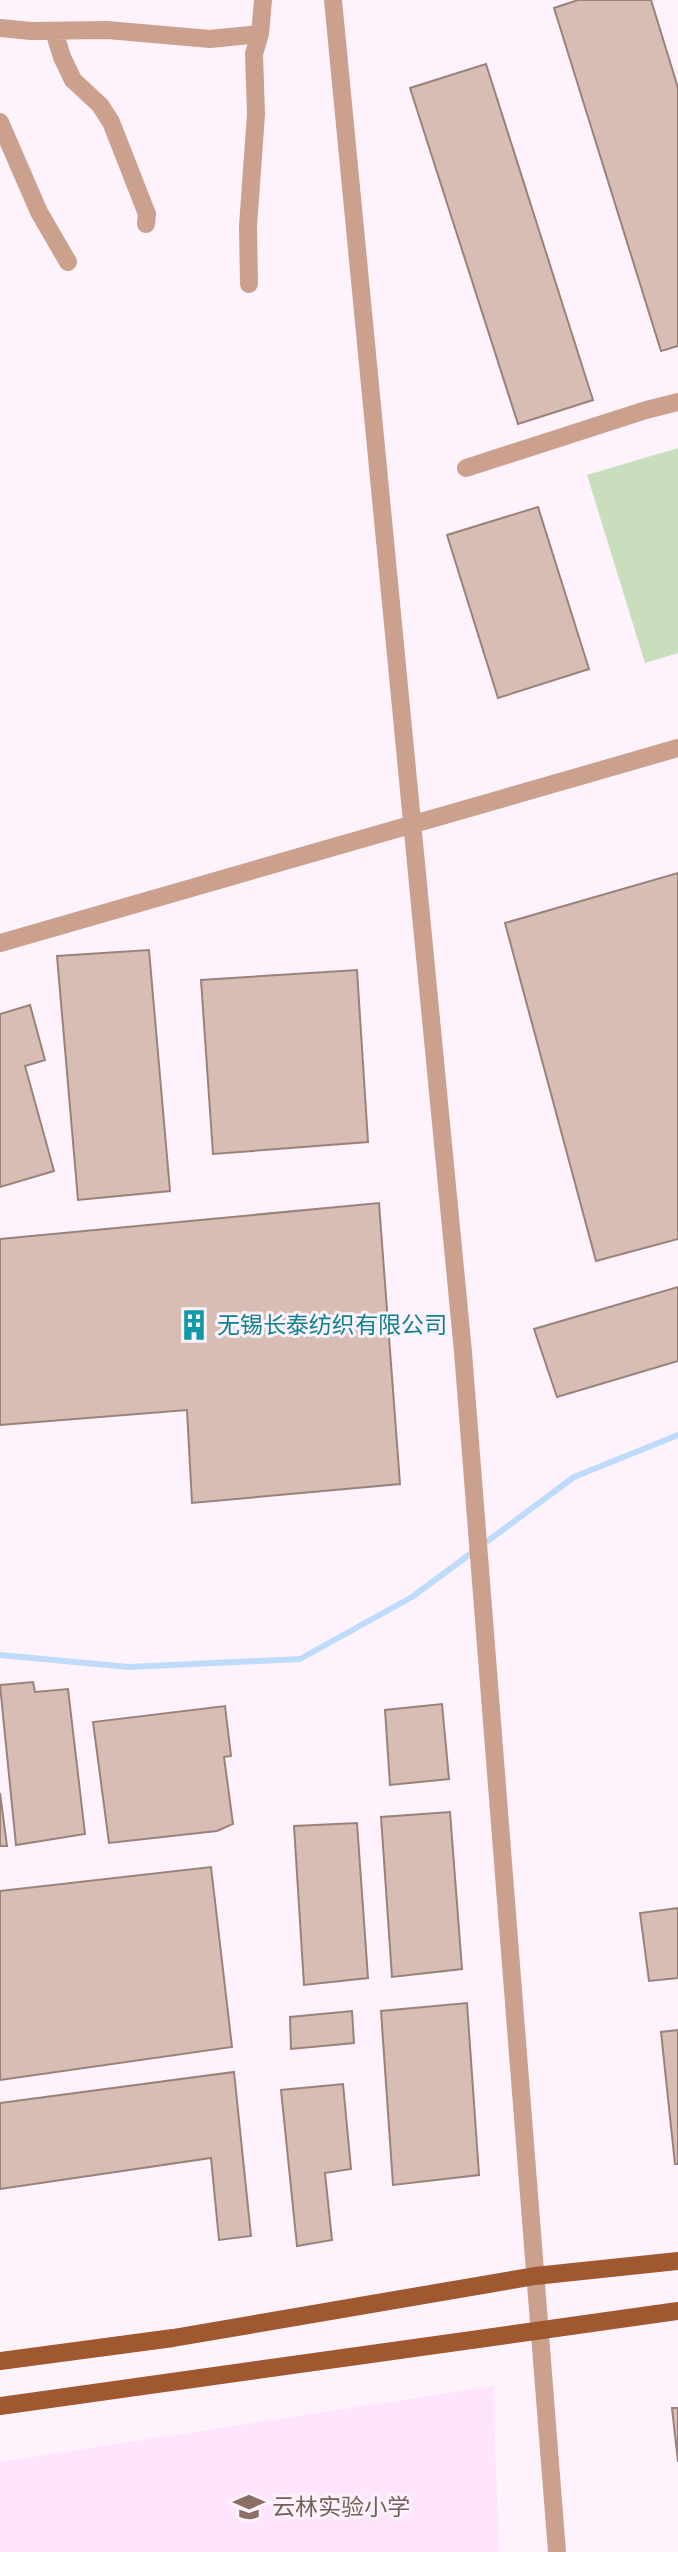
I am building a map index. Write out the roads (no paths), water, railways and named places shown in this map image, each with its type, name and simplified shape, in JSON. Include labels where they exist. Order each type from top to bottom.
[{"type":"main road","points":[[0,2361],[173,2337],[535,2276],[678,2260]]},
{"type":"main road","points":[[0,2406],[678,2311]]},
{"type":"street","points":[[249,284],[248,226],[256,114],[254,54],[260,34],[263,0]]},
{"type":"street","points":[[333,0],[464,1366],[557,2552]]},
{"type":"street","points":[[0,28],[107,30],[210,38],[260,34]]},
{"type":"street","points":[[54,30],[62,57],[73,80],[100,105],[111,122],[147,214],[146,224]]},
{"type":"street","points":[[0,122],[39,212],[68,262]]},
{"type":"street","points":[[466,468],[678,402]]},
{"type":"street","points":[[0,943],[678,748]]},
{"type":"waterway","points":[[0,1655],[129,1667],[300,1659],[412,1597],[574,1477],[678,1435]]},
{"type":"place","name":"无锡长泰纺织有限公司","points":[[194,1325]]},
{"type":"place","name":"云林实验小学","points":[[249,2507]]}]
